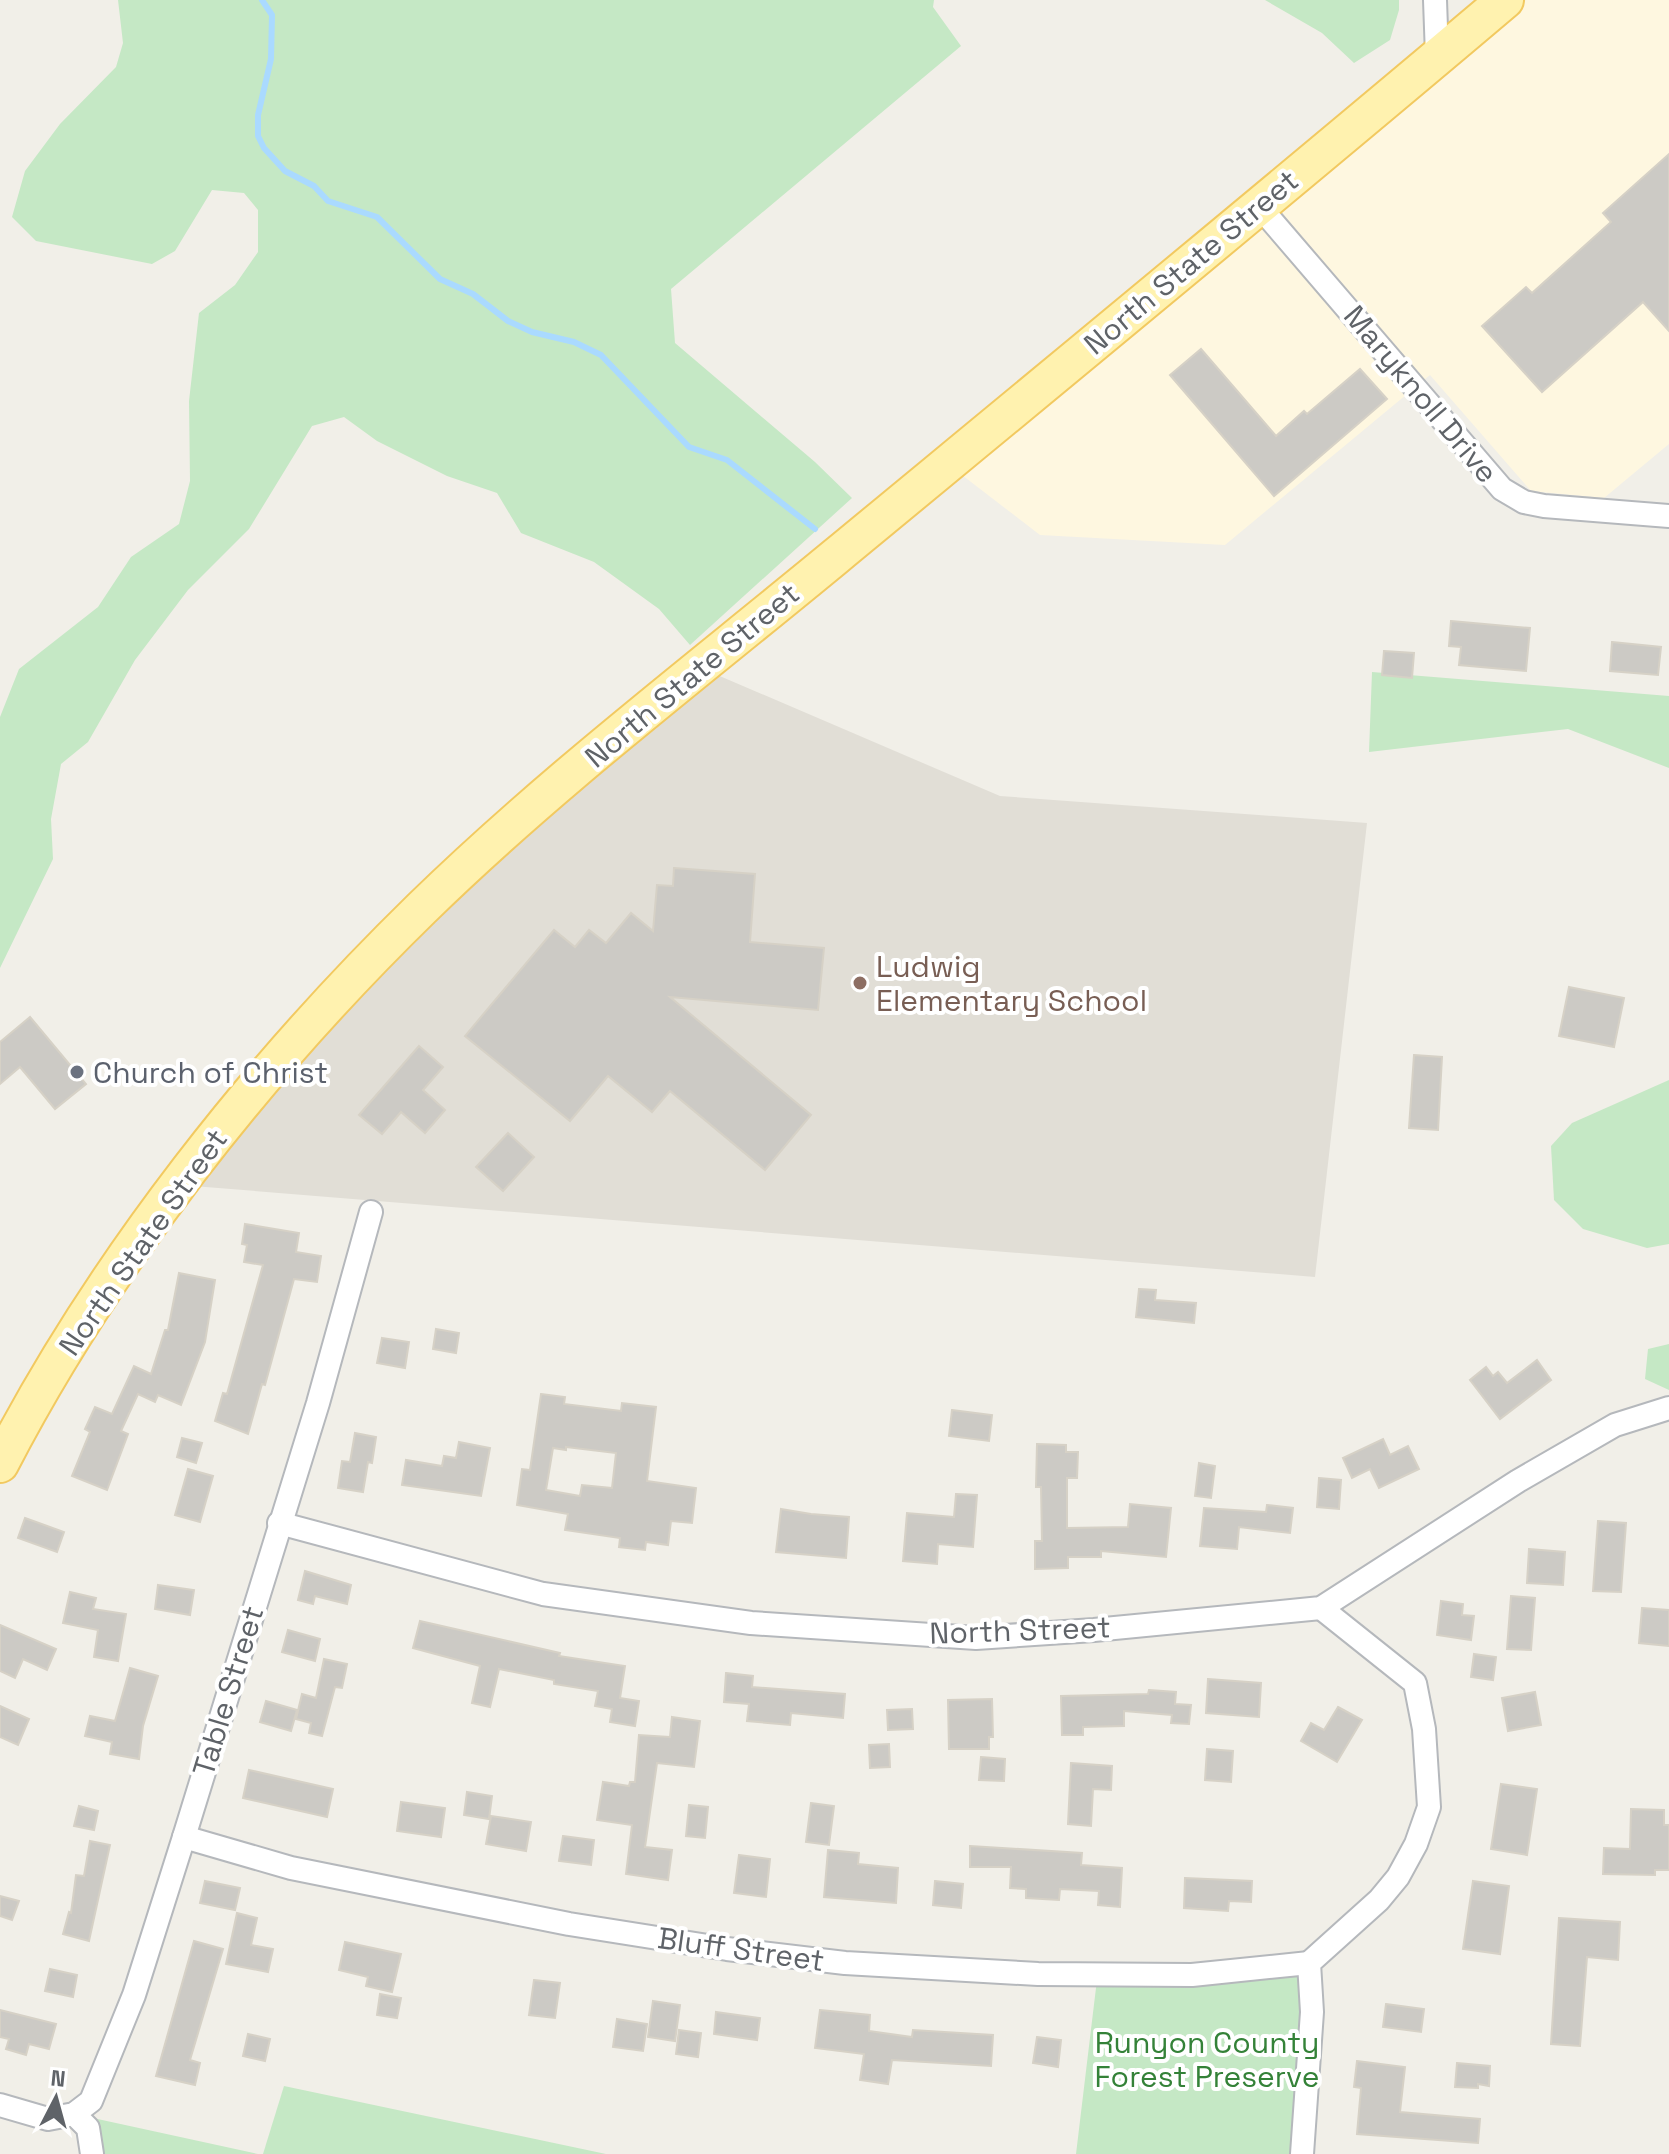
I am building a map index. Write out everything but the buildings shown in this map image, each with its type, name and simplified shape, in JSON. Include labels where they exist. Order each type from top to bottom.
[{"type":"main road","name":"North State Street","points":[[0,1464],[75,1335],[195,1161],[318,1014],[466,867],[594,756],[1505,0]]},
{"type":"street","points":[[1435,0],[1437,56]]},
{"type":"street","name":"Maryknoll Drive","points":[[1259,206],[1502,489],[1524,502],[1544,506],[1669,516]]},
{"type":"street","name":"Table Street","points":[[74,2114],[91,2101],[134,1995],[318,1403],[371,1212]]},
{"type":"street","name":"North Street","points":[[279,1523],[543,1594],[751,1623],[976,1638],[1094,1630],[1321,1608],[1518,1481],[1615,1425],[1669,1408]]},
{"type":"street","points":[[1302,2154],[1312,2012],[1309,1963],[1390,1888],[1412,1852],[1429,1807],[1424,1729],[1415,1683],[1321,1608]]},
{"type":"street","name":"Bluff Street","points":[[184,1837],[291,1868],[569,1924],[727,1949],[845,1963],[1038,1974],[1192,1975],[1309,1963]]},
{"type":"street","points":[[0,2105],[48,2119],[74,2114],[88,2128],[92,2154]]},
{"type":"shaded area","points":[[1526,0],[1669,0],[1669,444],[1604,498],[1531,491],[1430,375],[1225,545],[1040,535],[958,472],[1282,206]]},
{"type":"shaded area","name":"Ludwig Elementary School","points":[[715,674],[1000,796],[1367,823],[1315,1277],[193,1186],[293,1062],[449,904],[597,767]]},
{"type":"green space","points":[[118,0],[934,0],[933,7],[961,46],[671,289],[675,343],[815,462],[852,498],[690,645],[659,609],[594,562],[521,533],[497,493],[447,476],[377,441],[344,417],[312,426],[249,529],[188,590],[135,660],[88,742],[61,764],[51,819],[53,859],[0,968],[0,717],[19,669],[98,607],[131,557],[179,524],[190,481],[189,401],[199,313],[235,285],[258,252],[258,210],[244,193],[212,190],[175,251],[152,264],[36,241],[12,217],[25,171],[60,124],[116,67],[123,43]]},
{"type":"green space","points":[[1265,0],[1399,0],[1399,10],[1390,40],[1354,63],[1322,33]]},
{"type":"green space","points":[[1372,672],[1669,696],[1669,768],[1568,729],[1369,752]]},
{"type":"green space","points":[[1669,1080],[1669,1244],[1647,1248],[1583,1229],[1554,1200],[1551,1146],[1572,1123]]},
{"type":"green space","points":[[1669,1344],[1669,1390],[1645,1379],[1648,1349]]},
{"type":"green space","name":"Runyon County Forest Preserve","points":[[1308,1956],[1294,2154],[1076,2154],[1099,1963],[1193,1966]]},
{"type":"green space","points":[[284,2086],[606,2154],[263,2154]]},
{"type":"green space","points":[[93,2118],[258,2154],[97,2154]]},
{"type":"waterway","points":[[262,0],[272,15],[271,59],[258,115],[258,136],[264,148],[285,171],[314,186],[328,201],[377,217],[440,279],[473,294],[508,321],[532,332],[574,342],[601,355],[689,447],[727,460],[815,529]]},
{"type":"place","name":"Ludwig Elementary School","points":[[860,983]]},
{"type":"place","name":"Church of Christ","points":[[77,1072]]}]
